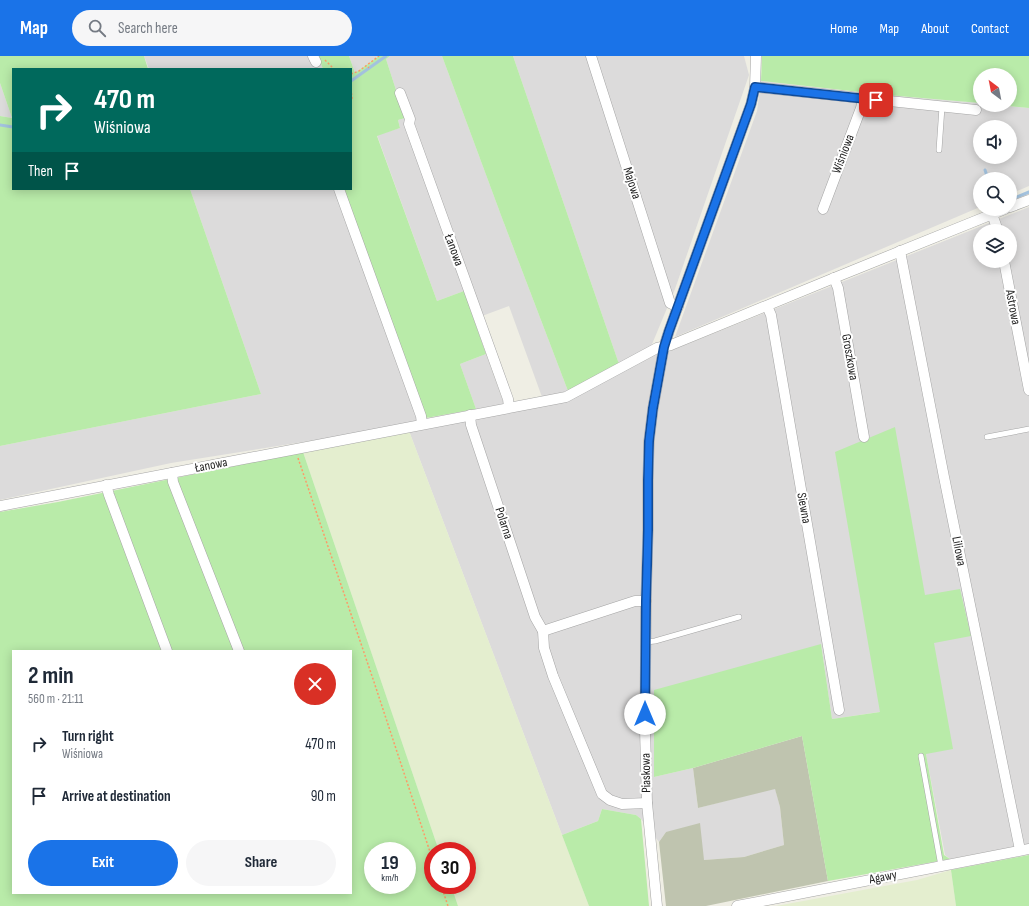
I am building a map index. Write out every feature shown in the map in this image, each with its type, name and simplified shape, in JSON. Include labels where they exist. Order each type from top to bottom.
[{"type":"street","name":"Majowa","points":[[590,56],[670,303],[678,306]]},
{"type":"street","name":"Piaskowa","points":[[657,906],[647,803],[645,729],[649,441],[653,408],[664,347],[751,104],[755,87],[756,56]]},
{"type":"street","points":[[755,87],[973,110]]},
{"type":"street","name":"Łanowa","points":[[400,93],[410,119],[409,124],[508,399],[509,407]]},
{"type":"street","name":"Wiśniowa","points":[[823,209],[863,99]]},
{"type":"street","points":[[339,190],[421,416],[422,424]]},
{"type":"street","points":[[1017,204],[1029,200]]},
{"type":"street","points":[[664,347],[987,216]]},
{"type":"street","name":"Liliowa","points":[[900,251],[927,393],[1024,850]]},
{"type":"street","name":"Astrowa","points":[[1005,268],[1029,390]]},
{"type":"street","name":"Groszkowa","points":[[834,278],[838,288],[864,437]]},
{"type":"street","name":"Siewna","points":[[767,306],[772,323],[839,710]]},
{"type":"street","name":"Łanowa","points":[[0,506],[566,397],[657,348],[664,347]]},
{"type":"street","name":"Polarna","points":[[470,415],[471,424],[535,616],[543,630],[544,648],[553,676],[602,794],[610,800],[622,804],[647,803]]},
{"type":"street","points":[[172,473],[173,482],[239,650]]},
{"type":"street","points":[[106,485],[108,495],[167,650]]},
{"type":"street","points":[[543,630],[635,601],[646,601]]},
{"type":"street","name":"Agawy","points":[[737,906],[1024,850]]},
{"type":"lane","points":[[939,150],[942,107]]},
{"type":"lane","points":[[987,437],[1029,429]]},
{"type":"lane","points":[[646,642],[655,641],[739,617]]},
{"type":"lane","points":[[921,756],[941,866]]},
{"type":"path","points":[[352,74],[359,71],[379,56]]},
{"type":"path","points":[[318,60],[332,68]]},
{"type":"path","points":[[296,448],[297,457],[427,842]]},
{"type":"path","points":[[444,894],[448,906]]},
{"type":"shaded area","points":[[144,56],[309,56],[313,66],[321,63],[323,68],[149,68]]},
{"type":"shaded area","points":[[349,56],[379,56],[355,73]]},
{"type":"shaded area","points":[[390,56],[442,56],[568,391],[542,397],[509,306],[482,316],[464,291],[437,301],[377,135],[400,128],[398,120],[405,118],[386,59]]},
{"type":"shaded area","points":[[513,56],[744,56],[749,75],[675,289],[650,349],[619,364]]},
{"type":"shaded area","points":[[761,81],[887,95],[973,102],[973,112],[1017,112],[1017,107],[1029,108],[1029,186],[1017,191],[1017,172],[973,172],[973,210],[675,337],[757,111]]},
{"type":"shaded area","points":[[0,83],[12,118],[0,116]]},
{"type":"shaded area","points":[[190,190],[335,190],[418,421],[347,435],[171,463],[0,500],[0,446],[261,394]]},
{"type":"shaded area","points":[[1029,207],[1029,844],[950,859],[945,855],[926,754],[879,712],[832,719],[821,644],[654,777],[693,768],[698,808],[775,788],[780,807],[784,845],[744,857],[704,860],[666,832],[659,842],[641,819],[636,815],[602,809],[598,821],[562,835],[409,431],[568,400],[657,354],[670,351],[973,229],[973,268],[1017,268],[1017,224],[987,224],[1007,216],[1017,216],[1017,212]]},
{"type":"shaded area","points":[[486,354],[504,404],[476,409],[460,364]]},
{"type":"shaded area","points":[[409,431],[589,906],[458,906],[454,894],[476,894],[476,842],[436,842],[303,452]]},
{"type":"shaded area","points":[[802,736],[828,881],[706,906],[666,906],[659,842],[666,832],[700,823],[704,860],[744,857],[784,845],[780,807],[775,789],[698,808],[693,768]]},
{"type":"shaded area","points":[[951,870],[956,906],[776,906],[917,880]]},
{"type":"green space","points":[[0,56],[144,56],[148,68],[12,68],[12,118],[0,83]]},
{"type":"green space","points":[[318,56],[349,56],[355,73],[379,56],[390,56],[386,59],[405,118],[398,120],[400,128],[377,136],[437,301],[464,291],[486,354],[460,364],[476,409],[426,418],[344,190],[352,190],[352,68],[323,68]]},
{"type":"green space","points":[[442,56],[513,56],[619,364],[568,391],[502,218]]},
{"type":"green space","points":[[762,56],[1029,56],[1029,108],[1017,107],[1017,68],[973,68],[973,102],[887,95],[761,81]]},
{"type":"green space","points":[[0,116],[12,118],[12,190],[190,190],[261,394],[0,446]]},
{"type":"green space","points":[[895,427],[925,595],[960,589],[971,636],[934,643],[953,749],[926,754],[944,855],[950,859],[828,881],[802,736],[693,768],[654,777],[654,690],[821,644],[832,719],[880,712],[835,452]]},
{"type":"green space","points":[[303,452],[436,842],[424,842],[424,894],[454,894],[458,906],[0,906],[0,512],[58,502]]},
{"type":"green space","points":[[602,809],[636,815],[641,819],[649,906],[589,906],[562,835],[598,821]]},
{"type":"green space","points":[[1029,855],[1029,906],[956,906],[951,870]]},
{"type":"waterway","points":[[352,80],[386,56]]},
{"type":"waterway","points":[[0,125],[12,127]]},
{"type":"waterway","points":[[1017,197],[1029,192]]},
{"type":"route","points":[[645,714],[649,441],[653,408],[664,347],[669,331],[751,104],[755,87],[876,100]]}]
